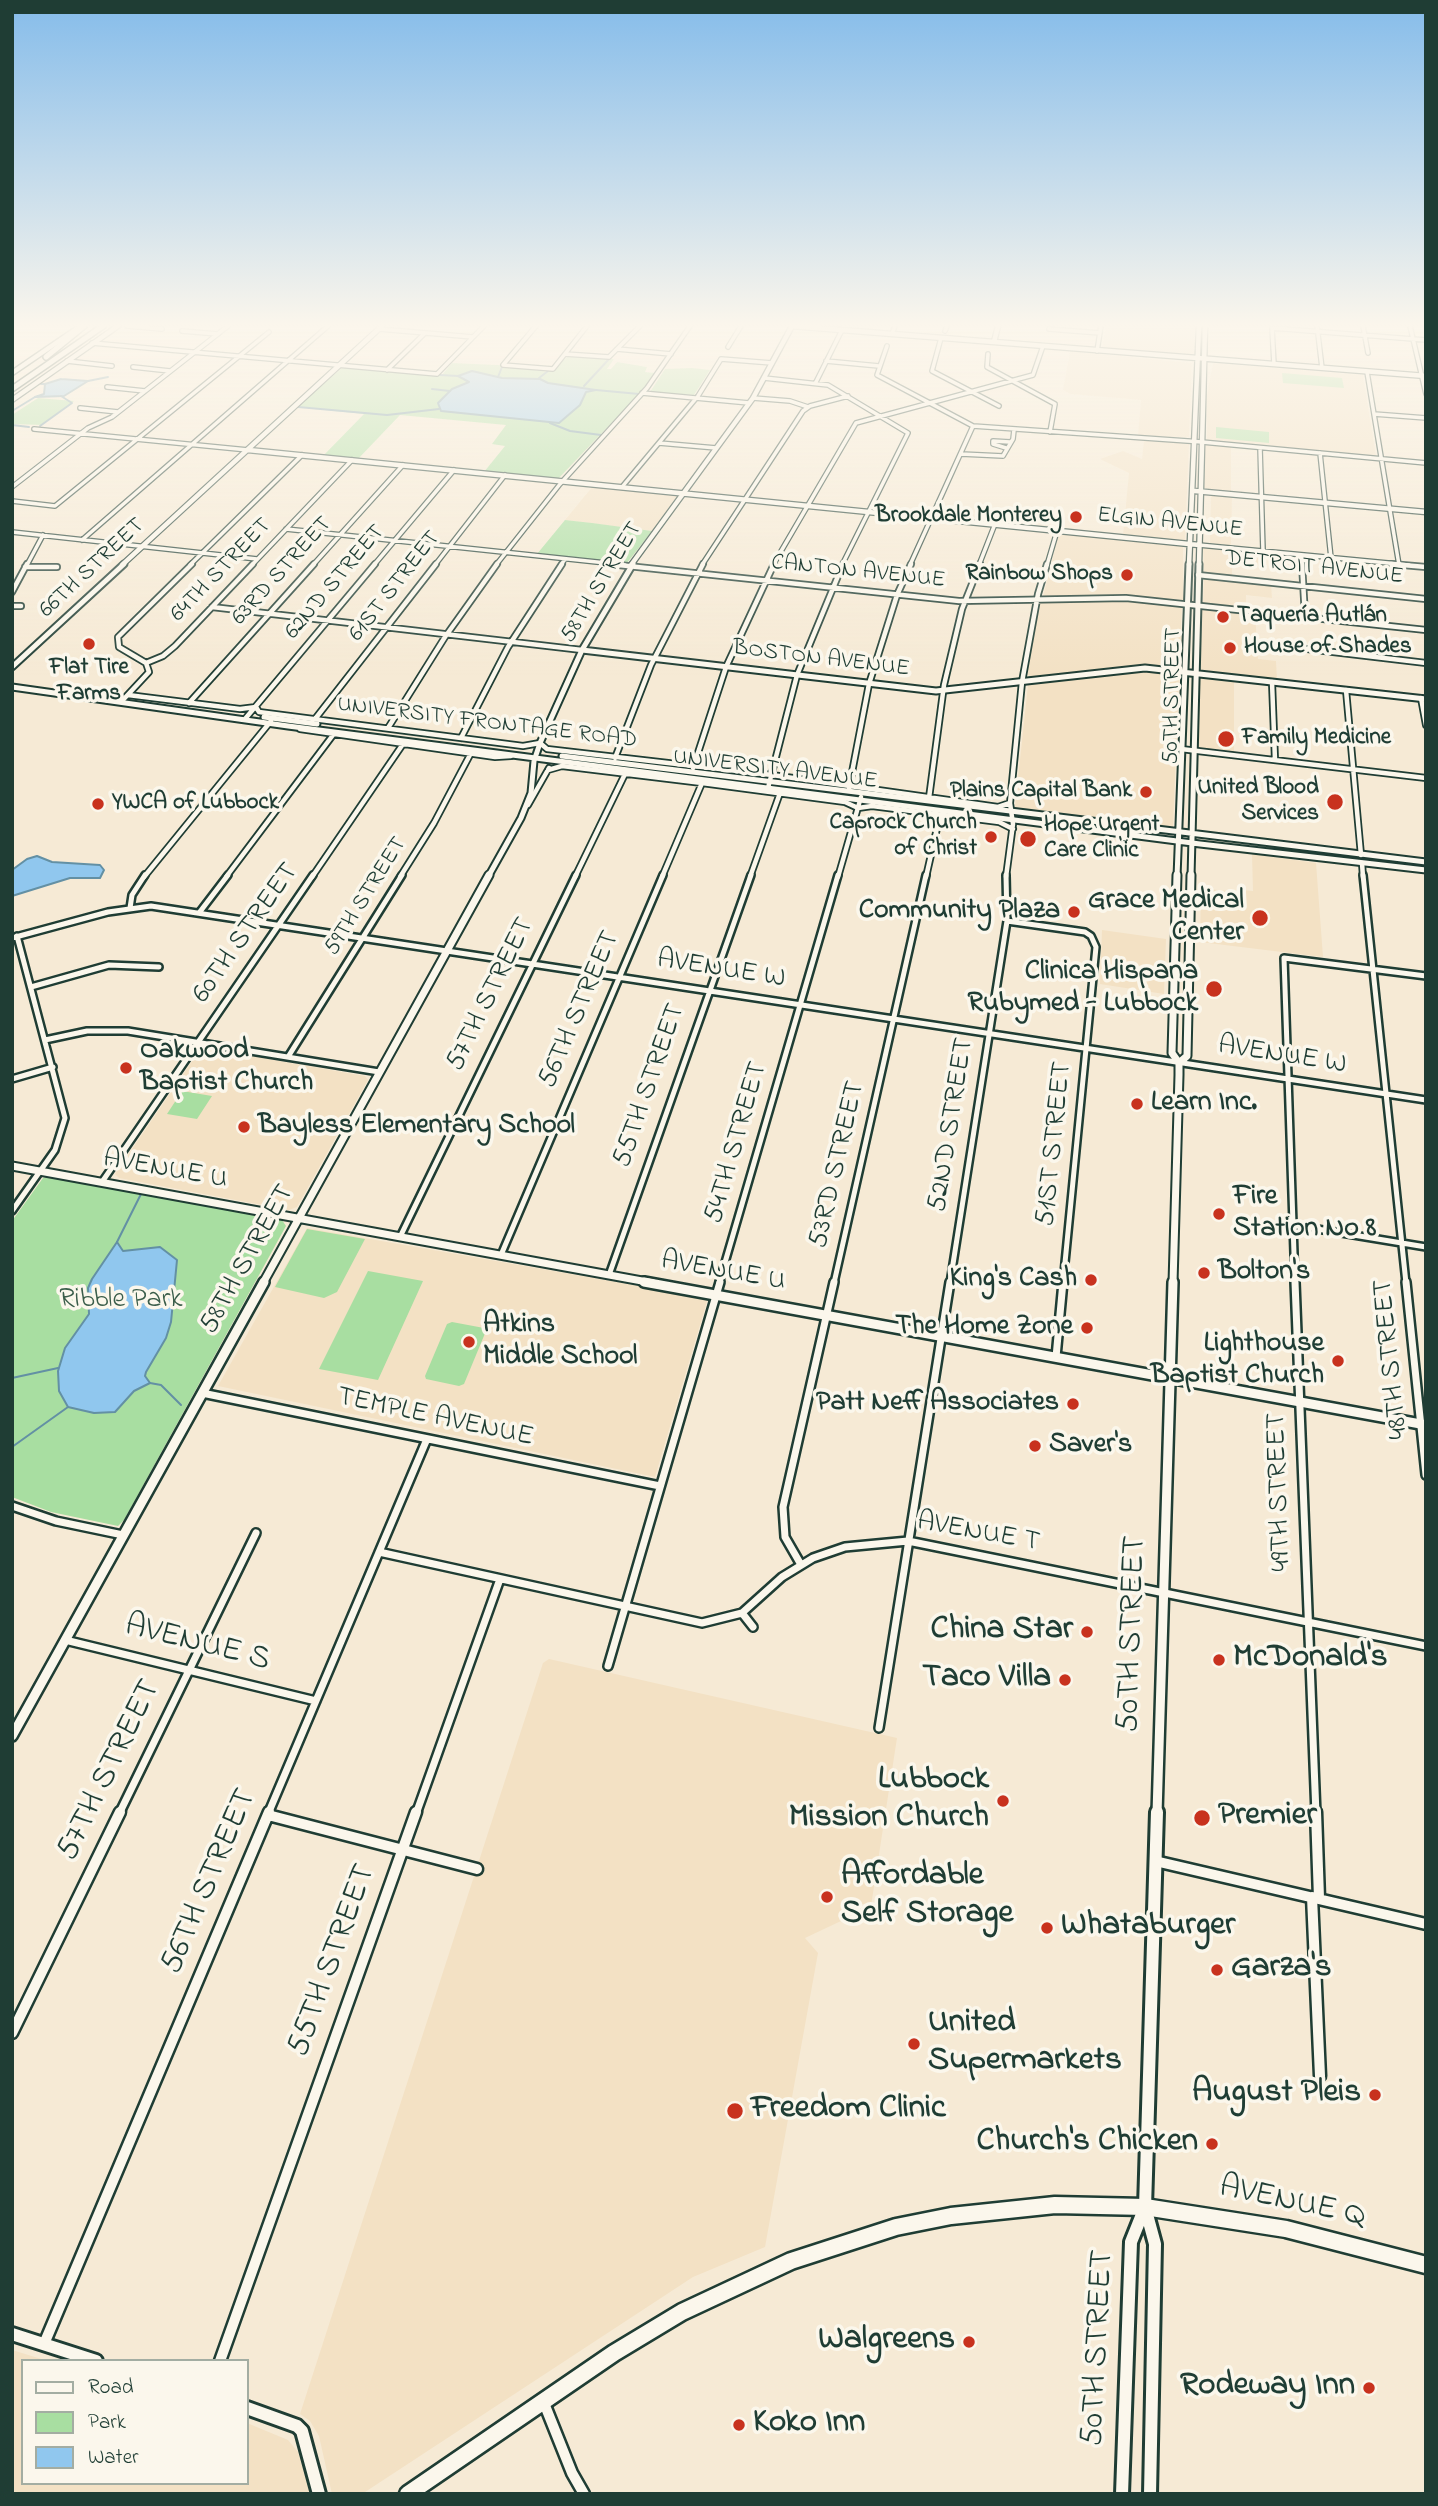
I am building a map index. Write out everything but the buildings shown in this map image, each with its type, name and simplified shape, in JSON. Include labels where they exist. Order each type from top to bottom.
[{"type":"highway","name":"AVENUE Q","points":[[408,2494],[682,2312],[775,2268],[849,2240],[908,2224],[1055,2205],[1144,2207],[1286,2230],[1426,2265]]},
{"type":"main road","name":"66TH STREET","points":[[12,667],[256,443]]},
{"type":"main road","name":"58TH STREET","points":[[12,1736],[527,806],[540,743],[582,650],[631,566],[720,443]]},
{"type":"main road","name":"50TH STREET","points":[[1150,2494],[1155,2244],[1144,2207],[1179,1063],[1172,1053],[1193,443]]},
{"type":"main road","name":"50TH STREET","points":[[1179,1063],[1187,1056],[1202,443]]},
{"type":"main road","name":"ELGIN AVENUE","points":[[248,450],[1199,545]]},
{"type":"main road","points":[[1191,490],[1426,512]]},
{"type":"main road","name":"BOSTON AVENUE","points":[[582,650],[943,691],[1128,669],[1195,673],[1423,699]]},
{"type":"main road","name":"UNIVERSITY AVENUE","points":[[12,687],[1178,838],[1426,865]]},
{"type":"main road","name":"UNIVERSITY AVENUE","points":[[271,720],[288,726],[769,785]]},
{"type":"main road","name":"AVENUE U","points":[[12,1166],[1423,1424]]},
{"type":"main road","name":"50TH STREET","points":[[1122,2494],[1131,2242],[1144,2207]]},
{"type":"main road","points":[[12,2334],[90,2359]]},
{"type":"main road","points":[[248,2408],[297,2426],[302,2431],[318,2494]]},
{"type":"street","points":[[12,487],[68,443]]},
{"type":"street","points":[[12,501],[55,506],[131,443]]},
{"type":"street","name":"ELGIN AVENUE","points":[[179,443],[248,450]]},
{"type":"street","points":[[388,728],[447,634],[505,552],[597,443]]},
{"type":"street","points":[[622,487],[659,443],[716,448]]},
{"type":"street","points":[[615,758],[654,659],[697,573],[784,443]]},
{"type":"street","points":[[693,768],[726,667],[764,580],[844,443]]},
{"type":"street","points":[[769,785],[797,675],[831,587],[903,443]]},
{"type":"street","points":[[849,788],[869,684],[897,595],[966,443]]},
{"type":"street","points":[[993,443],[1006,448]]},
{"type":"street","points":[[961,454],[1003,456],[1009,443]]},
{"type":"street","points":[[1211,443],[1426,463]]},
{"type":"street","points":[[1379,443],[1399,565]]},
{"type":"street","points":[[82,540],[191,444]]},
{"type":"street","points":[[1260,448],[1264,551]]},
{"type":"street","points":[[1320,453],[1331,558]]},
{"type":"street","points":[[122,701],[149,672],[146,663],[119,647],[117,640],[302,455]]},
{"type":"street","name":"64TH STREET","points":[[146,663],[168,653],[352,460]]},
{"type":"street","name":"63RD STREET","points":[[189,703],[402,465]]},
{"type":"street","name":"62ND STREET","points":[[247,717],[454,470]]},
{"type":"street","name":"61ST STREET","points":[[315,719],[505,475]]},
{"type":"street","points":[[929,798],[943,691],[964,602],[995,524]]},
{"type":"street","name":"CANTON AVENUE","points":[[286,529],[964,602],[1119,598],[1426,630]]},
{"type":"street","name":"52ND STREET","points":[[879,1728],[1007,921],[1005,883],[1013,829],[1010,803],[1023,682],[1037,600],[1057,531]]},
{"type":"street","points":[[12,532],[257,559]]},
{"type":"street","points":[[13,588],[43,535]]},
{"type":"street","name":"ELGIN AVENUE","points":[[1199,545],[1426,567]]},
{"type":"street","points":[[1301,555],[1305,616]]},
{"type":"street","points":[[461,738],[512,642],[565,559]]},
{"type":"street","points":[[25,567],[57,567]]},
{"type":"street","name":"DETROIT AVENUE","points":[[1198,575],[1426,599]]},
{"type":"street","points":[[13,608],[21,606]]},
{"type":"street","name":"BOSTON AVENUE","points":[[212,607],[582,650]]},
{"type":"street","points":[[1265,644],[1426,663]]},
{"type":"street","points":[[1272,681],[1275,760]]},
{"type":"street","name":"48TH STREET","points":[[1346,690],[1386,1094],[1423,1424],[1426,1475]]},
{"type":"street","name":"UNIVERSITY FRONTAGE ROAD","points":[[128,695],[240,709],[256,707],[259,712],[523,746],[540,743],[547,749],[760,776],[772,775],[778,778],[998,807],[1010,803]]},
{"type":"street","points":[[1423,699],[1426,725]]},
{"type":"street","points":[[130,908],[132,895],[138,884],[271,720]]},
{"type":"street","name":"UNIVERSITY FRONTAGE ROAD","points":[[288,726],[333,736],[471,753],[518,755]]},
{"type":"street","points":[[199,913],[333,736]]},
{"type":"street","name":"60TH STREET","points":[[102,1182],[403,744]]},
{"type":"street","points":[[1181,749],[1426,778]]},
{"type":"street","name":"59TH STREET","points":[[288,1057],[434,823],[471,753]]},
{"type":"street","name":"58TH STREET","points":[[527,806],[550,764],[558,761]]},
{"type":"street","name":"UNIVERSITY FRONTAGE ROAD","points":[[548,769],[562,766],[780,793],[845,802],[858,808],[872,806],[999,822],[1013,829]]},
{"type":"street","name":"57TH STREET","points":[[400,1237],[625,774]]},
{"type":"street","name":"56TH STREET","points":[[501,1255],[702,783]]},
{"type":"street","name":"55TH STREET","points":[[609,1275],[780,793]]},
{"type":"street","name":"54TH STREET","points":[[608,1666],[861,797]]},
{"type":"street","name":"53RD STREET","points":[[800,1563],[785,1537],[783,1507],[940,815]]},
{"type":"street","name":"AVENUE W","points":[[15,937],[130,908],[151,906],[1426,1100]]},
{"type":"street","name":"51ST STREET","points":[[1007,921],[1085,932],[1091,936],[1096,947],[1056,1357]]},
{"type":"street","points":[[12,1211],[41,1171],[63,1132],[65,1118],[31,987],[15,937]]},
{"type":"street","name":"49TH STREET","points":[[1320,2076],[1308,1622],[1284,958],[1373,969]]},
{"type":"street","points":[[31,987],[109,965],[159,967]]},
{"type":"street","points":[[1373,969],[1426,976]]},
{"type":"street","points":[[45,1040],[107,1029],[379,1072]]},
{"type":"street","points":[[12,1079],[53,1067]]},
{"type":"street","points":[[1293,1225],[1426,1247]]},
{"type":"street","name":"TEMPLE AVENUE","points":[[202,1393],[660,1486]]},
{"type":"street","name":"56TH STREET","points":[[44,2344],[427,1439]]},
{"type":"street","points":[[12,1506],[56,1521],[123,1535]]},
{"type":"street","name":"57TH STREET","points":[[12,2033],[256,1533]]},
{"type":"street","name":"AVENUE T","points":[[379,1552],[702,1623],[728,1619],[742,1613],[800,1563],[845,1547],[908,1541],[1426,1646]]},
{"type":"street","name":"55TH STREET","points":[[221,2359],[499,1579]]},
{"type":"street","points":[[742,1613],[753,1627]]},
{"type":"street","name":"AVENUE S","points":[[65,1640],[316,1702]]},
{"type":"street","points":[[268,1815],[477,1869]]},
{"type":"street","points":[[1155,1861],[1426,1924]]},
{"type":"street","points":[[543,2402],[572,2473],[584,2494]]},
{"type":"shaded area","points":[[1144,443],[1189,444],[1185,540],[1123,535],[1129,473],[1100,459],[1123,451],[1142,459]]},
{"type":"shaded area","points":[[1229,443],[1374,443],[1376,456]]},
{"type":"shaded area","points":[[1205,445],[1231,446],[1231,492],[1204,488]]},
{"type":"shaded area","points":[[593,486],[677,496],[652,531],[565,520]]},
{"type":"shaded area","points":[[1211,494],[1232,495],[1231,546],[1210,543]]},
{"type":"shaded area","points":[[1059,533],[1183,545],[1183,600],[1043,597]]},
{"type":"shaded area","points":[[1203,547],[1267,553],[1267,567],[1232,563],[1232,576],[1204,573]]},
{"type":"shaded area","points":[[1204,577],[1271,584],[1272,598],[1246,595],[1246,608],[1203,603]]},
{"type":"shaded area","points":[[1131,600],[1182,607],[1179,668],[1133,666],[1035,678],[1027,675],[1040,602]]},
{"type":"shaded area","points":[[1202,608],[1255,613],[1258,659],[1276,661],[1277,680],[1200,670]]},
{"type":"shaded area","points":[[1147,670],[1179,675],[1173,828],[1017,809],[1015,806],[1028,685]]},
{"type":"shaded area","points":[[1200,676],[1234,679],[1234,753],[1198,747]]},
{"type":"shaded area","name":"Grace Medical Center","points":[[1252,854],[1316,863],[1323,957],[1200,942],[1201,888],[1243,893],[1243,890],[1253,891]]},
{"type":"shaded area","points":[[1102,930],[1166,939],[1164,994],[1100,984]]},
{"type":"shaded area","name":"Bayless Elementary School","points":[[205,1048],[365,1076],[368,1080],[297,1207],[289,1210],[119,1178],[115,1174],[199,1051]]},
{"type":"shaded area","name":"Atkins Middle School","points":[[307,1228],[708,1298],[655,1477],[218,1386]]},
{"type":"shaded area","points":[[549,1659],[897,1738],[871,1906],[844,1899],[841,1921],[805,1938],[818,1953],[765,2247],[693,2277],[362,2494],[332,2494],[319,2436],[310,2421],[300,2414],[543,1663]]},
{"type":"shaded area","points":[[12,2350],[41,2359],[21,2359],[21,2485],[248,2485],[248,2423],[288,2440],[298,2452],[310,2494],[12,2494]]},
{"type":"green space","points":[[336,443],[373,443],[358,459],[323,456]]},
{"type":"green space","points":[[592,443],[558,479],[484,472],[505,446],[492,444]]},
{"type":"green space","points":[[565,520],[652,531],[627,563],[537,554]]},
{"type":"green space","points":[[182,1091],[212,1096],[197,1119],[167,1114]]},
{"type":"green space","name":"Ribble Park","points":[[48,1176],[282,1220],[286,1226],[124,1520],[118,1526],[51,1512],[12,1497],[12,1221],[43,1178]]},
{"type":"green space","points":[[307,1229],[365,1239],[337,1292],[324,1298],[275,1287]]},
{"type":"green space","points":[[368,1271],[423,1281],[378,1380],[319,1369]]},
{"type":"green space","points":[[452,1322],[484,1328],[486,1331],[464,1384],[459,1386],[426,1379],[425,1376],[447,1324]]},
{"type":"water","points":[[37,856],[52,862],[100,865],[104,870],[100,878],[70,878],[12,896],[12,870],[27,859]]},
{"type":"water","points":[[117,1242],[123,1251],[160,1247],[177,1260],[171,1322],[166,1338],[146,1372],[145,1376],[150,1383],[134,1391],[115,1412],[94,1413],[68,1407],[59,1391],[58,1371],[65,1348],[89,1314],[88,1288],[92,1279]]},
{"type":"waterway","points":[[117,1242],[141,1194]]},
{"type":"waterway","points":[[12,1378],[58,1368]]},
{"type":"waterway","points":[[150,1383],[161,1385],[181,1405]]},
{"type":"waterway","points":[[12,1447],[68,1407]]},
{"type":"place","name":"Brookdale Monterey","points":[[1076,517]]},
{"type":"place","name":"Rainbow Shops","points":[[1127,575]]},
{"type":"place","name":"Taquería Autlán","points":[[1223,617]]},
{"type":"place","name":"Flat Tire Farms","points":[[89,644]]},
{"type":"place","name":"House of Shades","points":[[1230,648]]},
{"type":"place","name":"Family Medicine","points":[[1226,739]]},
{"type":"place","name":"Plains Capital Bank","points":[[1146,792]]},
{"type":"place","name":"United Blood Services","points":[[1335,802]]},
{"type":"place","name":"YWCA of Lubbock","points":[[98,804]]},
{"type":"place","name":"Caprock Church of Christ","points":[[991,837]]},
{"type":"place","name":"Hope Urgent Care Clinic","points":[[1028,839]]},
{"type":"place","name":"Community Plaza","points":[[1074,912]]},
{"type":"place","name":"Grace Medical Center","points":[[1260,918]]},
{"type":"place","name":"Clinica Hispana Rubymed - Lubbock","points":[[1214,989]]},
{"type":"place","name":"Oakwood Baptist Church","points":[[126,1068]]},
{"type":"place","name":"Learn Inc.","points":[[1137,1104]]},
{"type":"place","name":"Bayless Elementary School","points":[[244,1127]]},
{"type":"place","name":"Fire Station No 8","points":[[1219,1214]]},
{"type":"place","name":"Bolton's","points":[[1204,1273]]},
{"type":"place","name":"King's Cash","points":[[1091,1280]]},
{"type":"place","name":"The Home Zone","points":[[1087,1328]]},
{"type":"place","name":"Atkins Middle School","points":[[469,1342]]},
{"type":"place","name":"Lighthouse Baptist Church","points":[[1338,1361]]},
{"type":"place","name":"Patt Neff Associates","points":[[1073,1404]]},
{"type":"place","name":"Saver's","points":[[1035,1446]]},
{"type":"place","name":"China Star","points":[[1087,1632]]},
{"type":"place","name":"McDonald's","points":[[1219,1660]]},
{"type":"place","name":"Taco Villa","points":[[1065,1680]]},
{"type":"place","name":"Lubbock Mission Church","points":[[1003,1801]]},
{"type":"place","name":"Premier","points":[[1202,1818]]},
{"type":"place","name":"Affordable Self Storage","points":[[827,1897]]},
{"type":"place","name":"Whataburger","points":[[1047,1928]]},
{"type":"place","name":"Garza's","points":[[1217,1970]]},
{"type":"place","name":"United Supermarkets","points":[[914,2044]]},
{"type":"place","name":"August Pleis","points":[[1375,2095]]},
{"type":"place","name":"Freedom Clinic","points":[[735,2111]]},
{"type":"place","name":"Church's Chicken","points":[[1212,2144]]},
{"type":"place","name":"Walgreens","points":[[969,2342]]},
{"type":"place","name":"Rodeway Inn","points":[[1369,2388]]},
{"type":"place","name":"Koko Inn","points":[[739,2425]]}]
